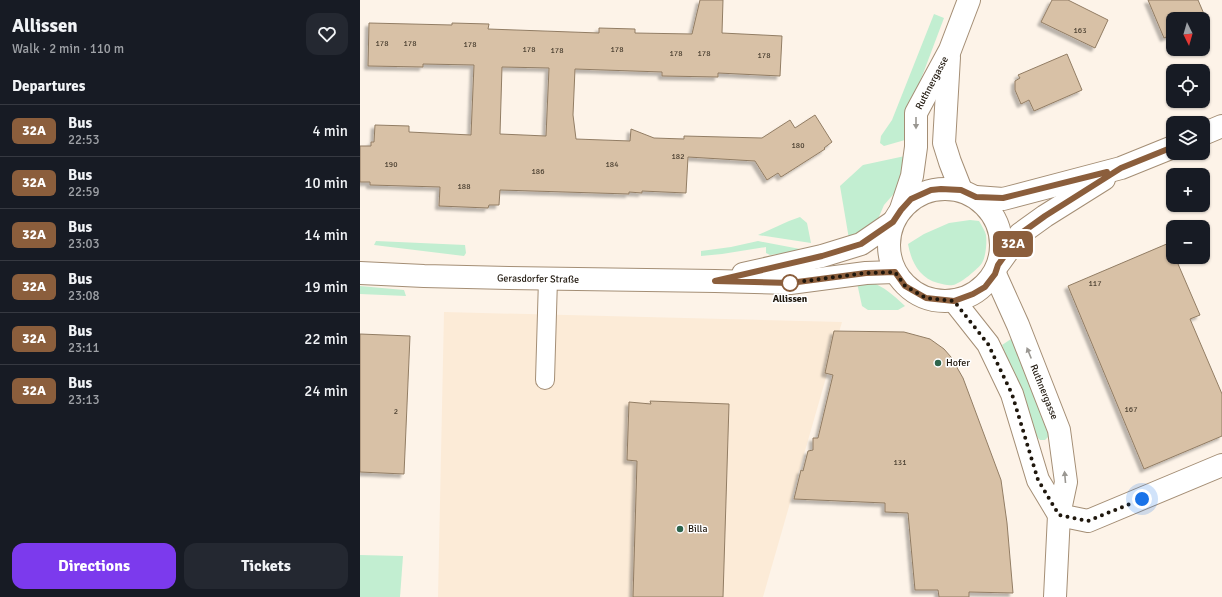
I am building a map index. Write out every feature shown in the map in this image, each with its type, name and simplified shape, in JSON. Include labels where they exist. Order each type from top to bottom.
[{"type":"main road","name":"Ruthnergasse","points":[[897,216],[912,176],[916,147],[916,113],[950,50],[969,0]]},
{"type":"main road","name":"Ruthnergasse","points":[[950,50],[944,143],[950,162],[968,194]]},
{"type":"main road","points":[[1210,131],[1222,126]]},
{"type":"main road","name":"Gerasdorfer Straße","points":[[715,281],[822,256],[861,244],[897,216],[911,199],[931,190],[941,189],[1003,198],[1121,168],[1166,150]]},
{"type":"main road","name":"Gerasdorfer Straße","points":[[897,216],[888,246],[895,272],[905,286],[926,298],[954,301],[973,294],[985,287],[1020,234],[1045,216],[1121,168]]},
{"type":"main road","points":[[968,194],[993,214],[999,226],[1001,252],[996,269]]},
{"type":"main road","name":"Ruthnergasse","points":[[996,269],[1059,430],[1066,482],[1059,515],[1055,597]]},
{"type":"main road","name":"Gerasdorfer Straße","points":[[360,272],[424,276],[790,283],[866,273],[895,272]]},
{"type":"main road","points":[[954,301],[988,344],[1012,394],[1038,480],[1059,515],[1088,521],[1222,465]]},
{"type":"lane","points":[[545,380],[548,279]]},
{"type":"shaded area","points":[[444,312],[842,322],[763,597],[438,597]]},
{"type":"green space","points":[[934,14],[944,18],[915,95],[905,140],[884,146],[880,143],[881,136],[892,120]]},
{"type":"green space","points":[[905,156],[902,180],[898,189],[884,205],[878,219],[870,229],[849,239],[840,186],[863,165]]},
{"type":"green space","points":[[800,217],[807,223],[811,243],[758,235],[789,221]]},
{"type":"green space","points":[[970,220],[979,221],[986,235],[986,249],[982,263],[969,276],[956,284],[947,285],[931,281],[917,268],[911,257],[908,244],[924,234],[949,223]]},
{"type":"green space","points":[[376,241],[465,245],[466,253],[464,256],[374,245]]},
{"type":"green space","points":[[758,241],[800,249],[800,251],[770,255],[766,253],[766,247],[701,256],[701,251],[731,247]]},
{"type":"green space","points":[[869,281],[880,286],[905,306],[898,310],[868,310],[862,306],[857,283]]},
{"type":"green space","points":[[360,286],[404,290],[406,296],[360,294]]},
{"type":"green space","points":[[1014,337],[1050,435],[1045,440],[1040,440],[1036,436],[1002,345]]},
{"type":"green space","points":[[360,555],[403,556],[400,597],[360,597]]},
{"type":"building","points":[[700,0],[723,0],[722,33],[782,36],[780,76],[718,73],[718,77],[662,76],[662,72],[575,69],[573,115],[576,139],[630,141],[631,129],[654,138],[684,139],[684,136],[762,138],[790,120],[795,128],[815,115],[832,142],[824,148],[825,149],[781,177],[778,173],[767,180],[755,161],[688,157],[686,193],[642,191],[642,193],[629,192],[629,194],[500,190],[499,205],[489,205],[488,208],[439,206],[440,187],[370,185],[370,182],[360,182],[360,146],[371,146],[371,142],[374,142],[375,125],[409,126],[409,132],[471,135],[474,65],[423,64],[423,67],[368,66],[369,23],[452,25],[452,23],[489,24],[488,29],[599,33],[599,28],[635,29],[635,33],[692,34]],"holes":[[[502,67],[549,68],[546,136],[500,134]]]},
{"type":"building","points":[[1052,0],[1068,0],[1108,20],[1095,48],[1041,22]]},
{"type":"building","points":[[1148,0],[1198,0],[1203,12],[1166,12],[1166,37],[1164,38]]},
{"type":"building","points":[[1067,54],[1082,90],[1034,111],[1029,100],[1021,104],[1015,90],[1015,81],[1020,78],[1018,75]]},
{"type":"building","points":[[1166,244],[1166,264],[1178,264],[1200,315],[1190,319],[1222,394],[1222,436],[1144,469],[1068,286]]},
{"type":"building","points":[[834,331],[904,332],[930,339],[944,349],[951,357],[963,378],[1001,480],[1007,523],[1013,593],[969,592],[969,597],[939,597],[938,590],[915,590],[908,513],[885,512],[885,503],[794,499],[801,470],[803,471],[808,451],[813,450],[813,438],[818,438],[833,375],[825,373]]},
{"type":"building","points":[[360,334],[410,336],[404,474],[360,472]]},
{"type":"building","name":"Billa","points":[[650,401],[729,404],[723,597],[633,597],[637,461],[627,460],[629,402],[651,404]]},
{"type":"bus line","name":"32A","points":[[1107,172],[1003,198],[976,197],[961,190],[931,190],[911,199],[893,222],[861,244],[822,256],[715,281],[790,283],[866,273],[895,272],[905,286],[926,298],[954,301],[973,294],[985,287],[995,274],[998,265],[1020,234],[1045,216],[1121,168],[1166,150]]},
{"type":"place","name":"Allissen","points":[[790,283]]},
{"type":"place","name":"Hofer","points":[[938,363]]},
{"type":"place","name":"Billa","points":[[680,529]]},
{"type":"route","points":[[790,283],[866,273],[895,272],[905,286],[926,298],[954,301],[988,344],[1012,394],[1038,480],[1059,515],[1088,521],[1142,499]]}]
